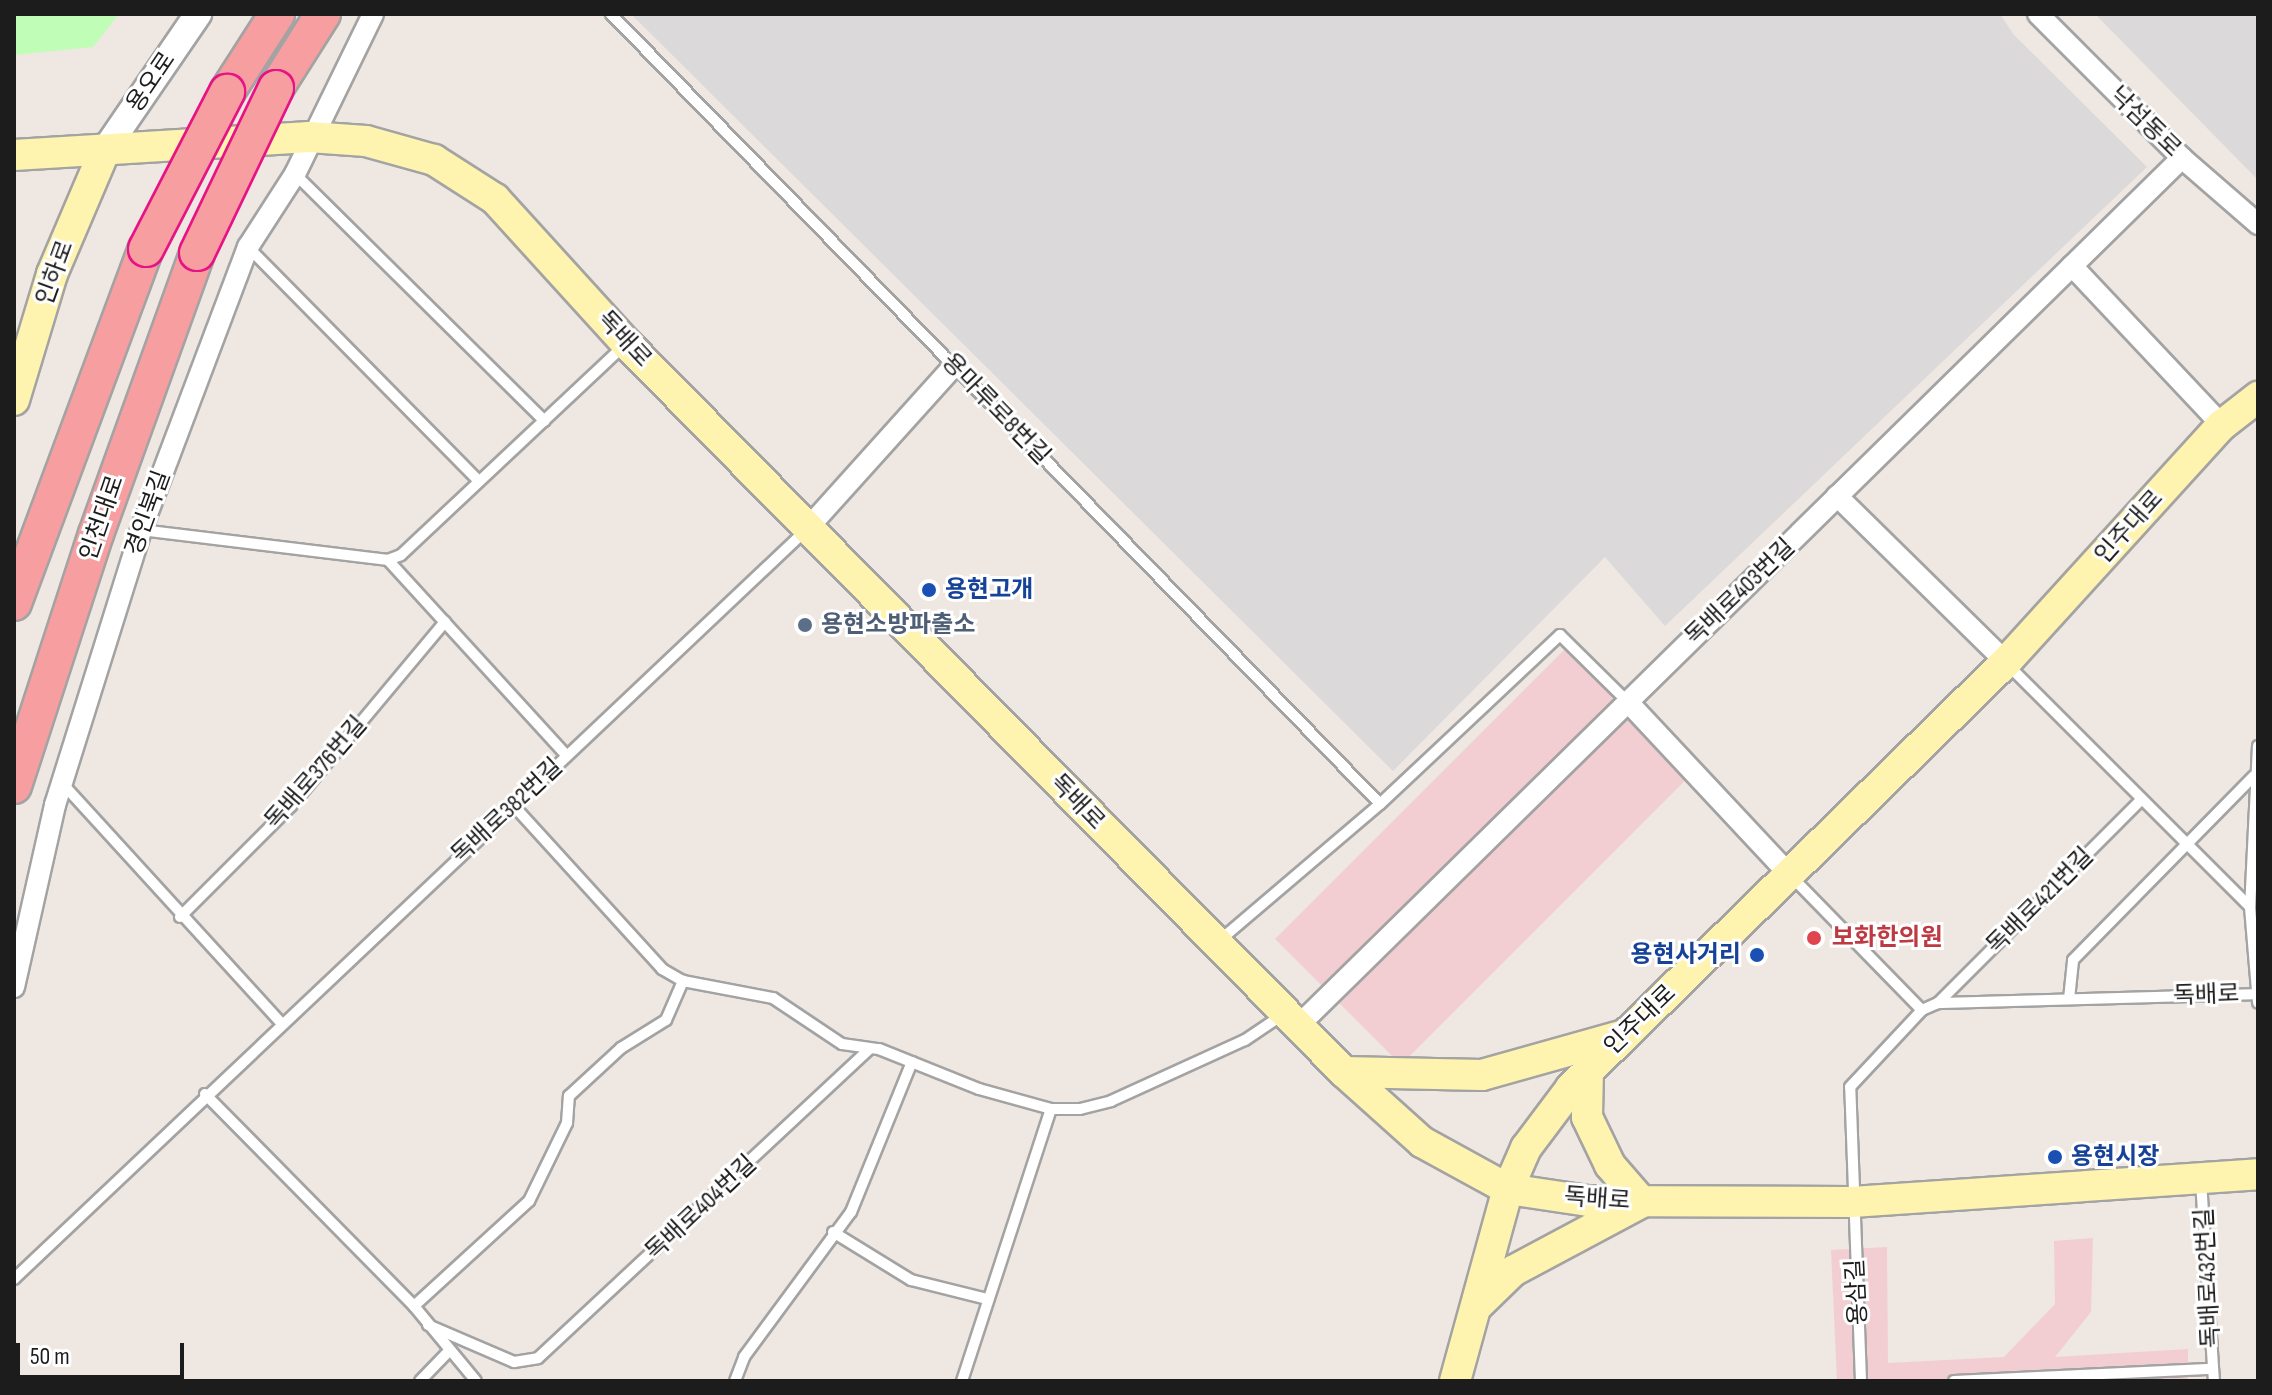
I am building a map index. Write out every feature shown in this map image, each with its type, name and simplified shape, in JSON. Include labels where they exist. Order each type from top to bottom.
[{"type":"highway","points":[[14,603],[146,249],[227,92],[277,14]]},
{"type":"highway","name":"인천대로","points":[[14,786],[96,534],[197,253],[276,88],[323,14]]},
{"type":"main road","name":"독배로","points":[[14,155],[309,137],[366,141],[434,160],[495,199],[627,344],[1344,1072],[1422,1142],[1508,1189],[1588,1201],[1852,1202],[2201,1175],[2258,1174]]},
{"type":"main road","name":"인하로","points":[[14,400],[52,274],[105,150]]},
{"type":"main road","name":"인주대로","points":[[1455,1381],[1508,1189],[1526,1148],[1588,1071],[2006,662],[2222,425],[2258,397]]},
{"type":"main road","points":[[1344,1072],[1482,1075],[1626,1034]]},
{"type":"main road","points":[[1474,1310],[1513,1271],[1642,1202],[1610,1165],[1587,1117],[1588,1071]]},
{"type":"street","name":"용오로","points":[[105,150],[198,14]]},
{"type":"street","name":"경인북길","points":[[14,987],[62,783],[141,530],[248,247],[295,174],[309,137],[373,14]]},
{"type":"street","name":"낙섬동로","points":[[2038,14],[2182,158],[2257,221]]},
{"type":"street","name":"독배로403번길","points":[[1292,1019],[1628,702],[2182,158]]},
{"type":"street","points":[[2072,266],[2222,425]]},
{"type":"street","points":[[808,528],[954,366]]},
{"type":"street","points":[[1837,496],[2006,662]]},
{"type":"street","points":[[1628,702],[1789,874]]},
{"type":"lane","name":"용마루로8번길","points":[[611,14],[1380,804]]},
{"type":"lane","points":[[295,174],[545,421]]},
{"type":"lane","points":[[248,247],[479,481]]},
{"type":"lane","points":[[141,530],[388,560],[401,555],[627,344]]},
{"type":"lane","name":"독배로382번길","points":[[14,1279],[205,1094],[808,528]]},
{"type":"lane","points":[[388,560],[566,755]]},
{"type":"lane","name":"독배로376번길","points":[[180,917],[291,806],[445,622]]},
{"type":"lane","points":[[1216,944],[1380,804],[1560,635],[1628,702]]},
{"type":"lane","points":[[2006,662],[2250,907]]},
{"type":"lane","points":[[2069,999],[2073,960],[2254,776],[2258,746]]},
{"type":"lane","name":"독배로","points":[[2254,776],[2250,907],[2258,1003]]},
{"type":"lane","points":[[62,783],[180,917],[281,1023]]},
{"type":"lane","name":"독배로421번길","points":[[1852,1202],[1850,1087],[1922,1010],[1938,1003],[2142,799]]},
{"type":"lane","points":[[513,805],[662,969],[683,981],[773,998],[826,1037],[912,1062],[1051,1109],[1080,1109],[1111,1101],[1292,1019]]},
{"type":"lane","points":[[1789,874],[1922,1010]]},
{"type":"lane","points":[[414,1306],[529,1201],[567,1123],[569,1096],[621,1048],[666,1020],[683,981]]},
{"type":"lane","name":"독배로","points":[[2069,999],[2257,994]]},
{"type":"lane","name":"독배로421번길","points":[[1938,1003],[2069,999]]},
{"type":"lane","name":"독배로404번길","points":[[428,1325],[514,1362],[530,1362],[869,1049]]},
{"type":"lane","points":[[735,1381],[744,1357],[833,1232],[851,1212],[912,1062]]},
{"type":"lane","points":[[205,1094],[414,1306],[476,1381]]},
{"type":"lane","points":[[962,1381],[1051,1109]]},
{"type":"lane","name":"독배로432번길","points":[[2201,1175],[2214,1375]]},
{"type":"lane","name":"용삼길","points":[[1852,1202],[1861,1381]]},
{"type":"lane","points":[[833,1232],[911,1280],[987,1299]]},
{"type":"lane","points":[[420,1381],[449,1351]]},
{"type":"lane","points":[[1954,1381],[2214,1375]]},
{"type":"shaded area","points":[[631,14],[2000,14],[2014,35],[2147,167],[1665,626],[1605,557],[1393,771]]},
{"type":"shaded area","points":[[2096,14],[2258,14],[2258,180],[2098,17]]},
{"type":"shaded area","points":[[1565,649],[1691,775],[1401,1065],[1275,939]]},
{"type":"shaded area","name":"용현시장","points":[[2093,1238],[2091,1312],[2055,1357],[2188,1349],[2188,1381],[1837,1381],[1831,1250],[1887,1247],[1888,1363],[2004,1357],[2055,1304],[2054,1241]]},
{"type":"green space","points":[[14,14],[119,14],[93,47],[14,55]]},
{"type":"place","name":"용현고개","points":[[929,590]]},
{"type":"place","name":"용현소방파출소","points":[[805,625]]},
{"type":"place","name":"보화한의원","points":[[1814,938]]},
{"type":"place","name":"용현사거리","points":[[1757,955]]},
{"type":"place","name":"용현시장","points":[[2055,1157]]}]
